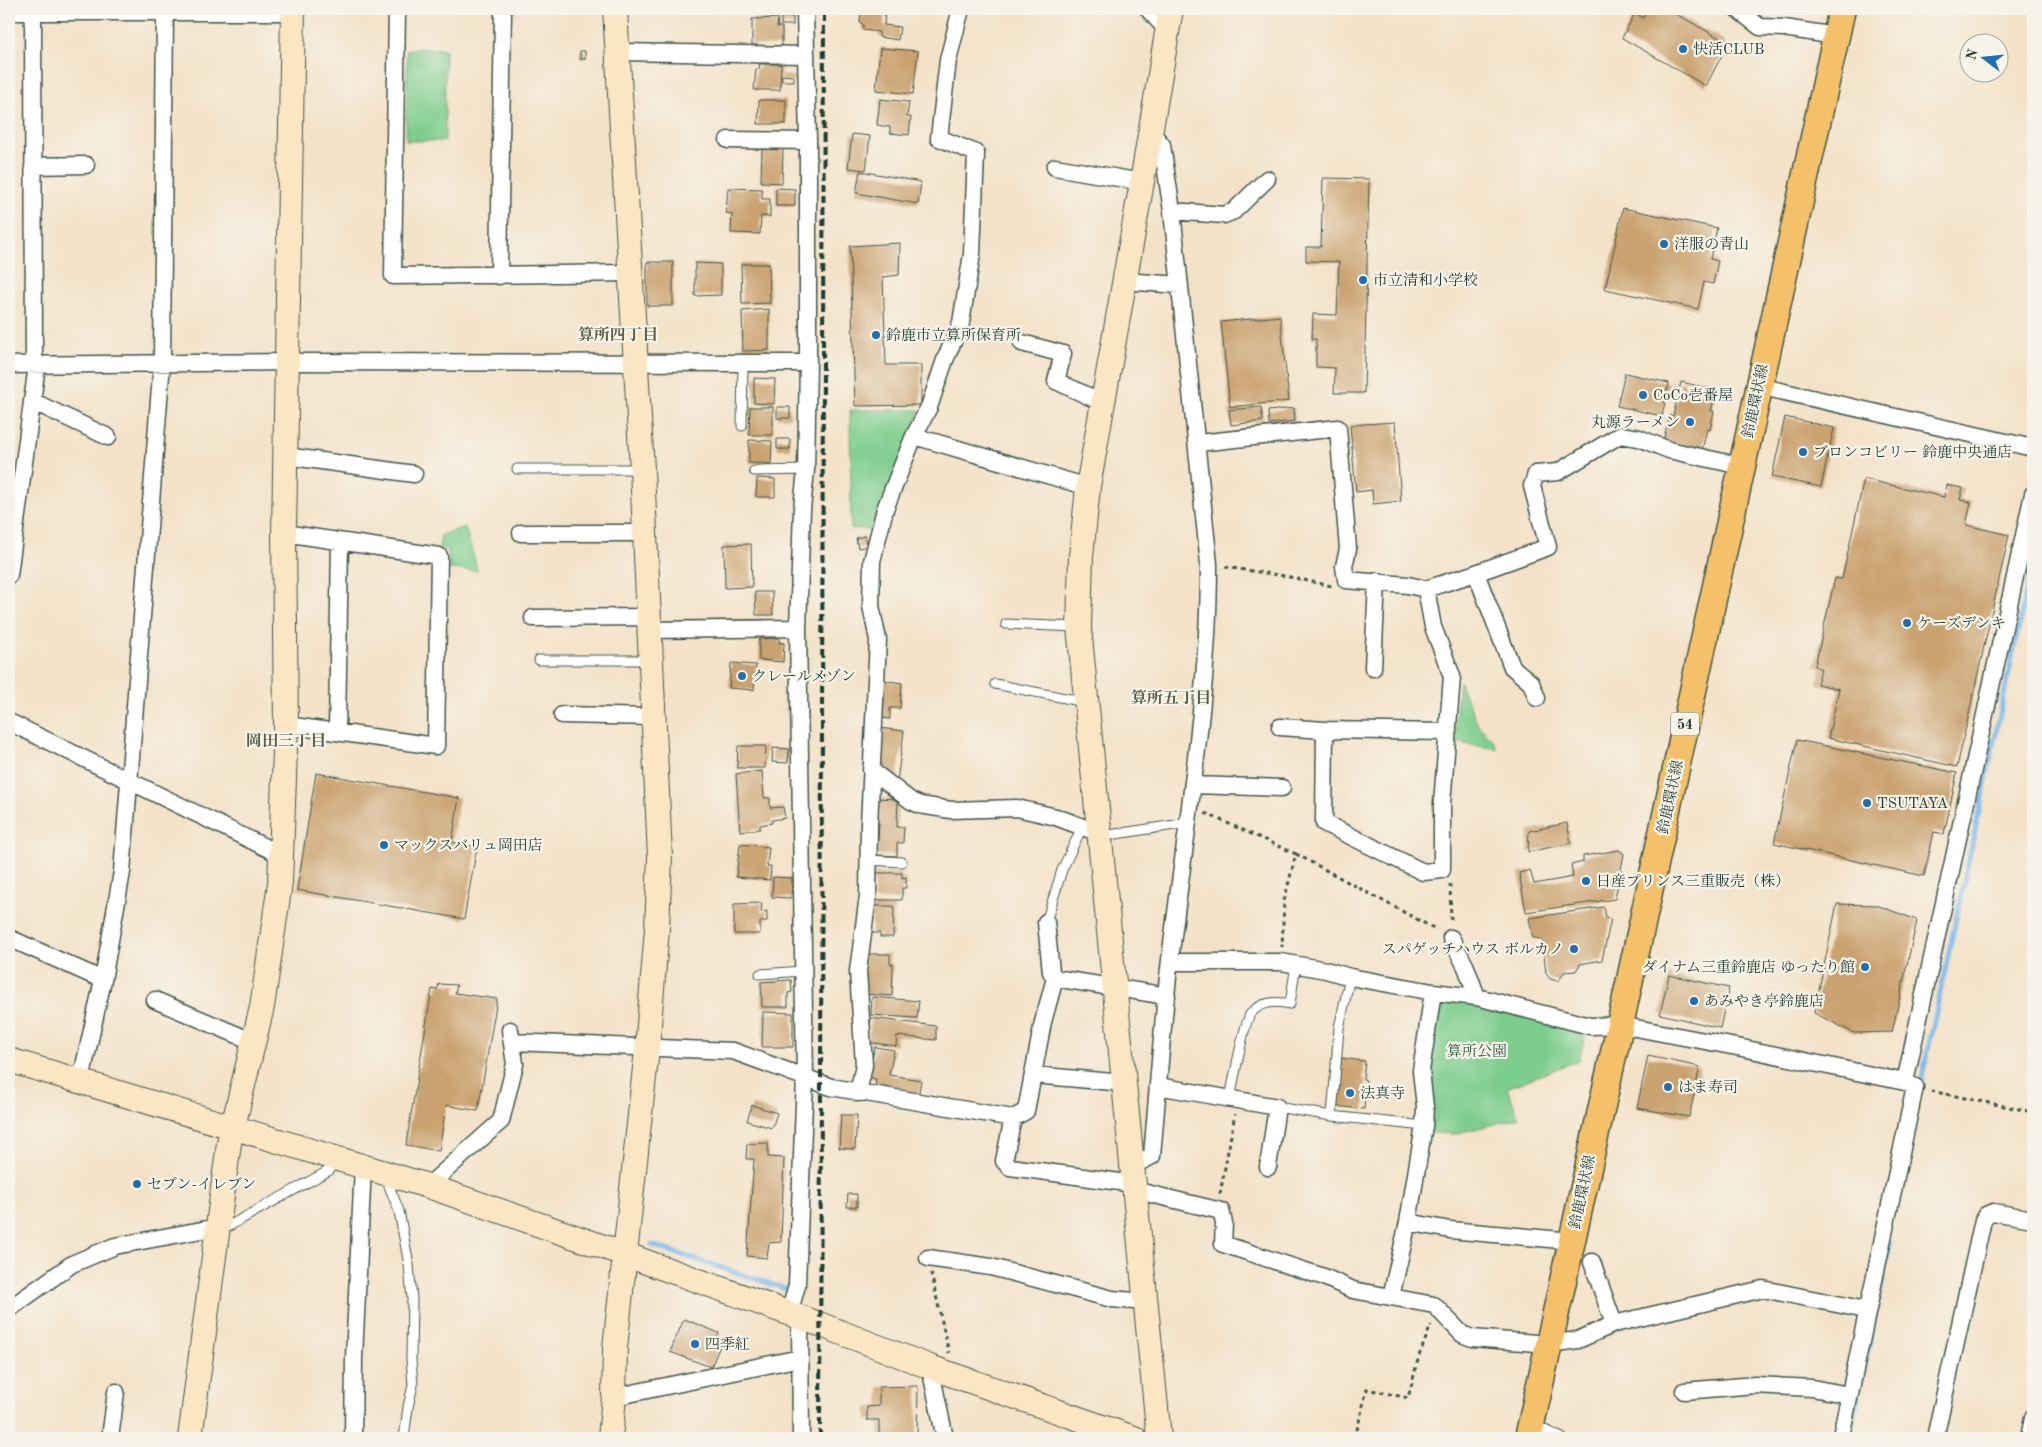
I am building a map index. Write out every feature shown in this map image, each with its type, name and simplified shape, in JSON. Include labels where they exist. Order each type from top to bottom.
[{"type":"main road","name":"鈴鹿環状線","points":[[1530,1431],[1842,9]]},
{"type":"street","points":[[397,9],[393,276],[632,274]]},
{"type":"street","points":[[499,276],[503,9]]},
{"type":"street","points":[[610,1438],[614,1397],[614,1348],[647,1049],[657,929],[660,857],[632,274],[615,9]]},
{"type":"street","points":[[801,1438],[800,1358],[794,1316],[797,1285],[805,1078],[798,628],[802,509],[806,470],[808,363],[808,141],[805,9]]},
{"type":"street","points":[[858,1092],[864,1066],[858,971],[868,896],[871,770],[878,640],[871,606],[872,560],[885,509],[914,436],[929,407],[944,360],[961,322],[972,254],[976,153],[938,138],[948,60],[961,9]]},
{"type":"street","points":[[1148,9],[1169,20],[1088,487],[1081,556],[1079,627],[1085,702],[1090,830],[1107,896],[1159,1438]]},
{"type":"street","points":[[1736,9],[1760,28],[1784,28],[1836,36]]},
{"type":"street","points":[[9,12],[293,10],[284,533],[286,725],[280,883],[262,1007],[229,1143],[190,1438]]},
{"type":"street","points":[[9,575],[32,402],[35,365],[33,12]]},
{"type":"street","points":[[81,1080],[103,980],[122,872],[162,362],[165,12]]},
{"type":"street","points":[[618,52],[806,55]]},
{"type":"street","points":[[1133,1180],[1152,1156],[1170,962],[1193,785],[1209,622],[1209,564],[1198,443],[1172,211],[1162,145],[1151,132]]},
{"type":"street","points":[[728,140],[808,141]]},
{"type":"street","points":[[33,166],[86,165]]},
{"type":"street","points":[[1054,167],[1142,182]]},
{"type":"street","points":[[1172,211],[1224,215],[1234,211],[1266,179]]},
{"type":"street","points":[[1124,281],[1180,285]]},
{"type":"street","points":[[1022,343],[1063,354],[1056,381],[1103,403]]},
{"type":"street","points":[[9,365],[162,362],[808,363]]},
{"type":"street","points":[[1758,386],[2033,448]]},
{"type":"street","points":[[32,402],[108,437]]},
{"type":"street","points":[[1198,443],[1338,428],[1348,549],[1344,566],[1346,580],[1408,585],[1426,589],[1548,547],[1532,486],[1536,474],[1558,472],[1620,435],[1639,438],[1669,450],[1741,466]]},
{"type":"street","points":[[914,436],[1088,487]]},
{"type":"street","points":[[286,456],[414,474]]},
{"type":"street","points":[[1905,1082],[2033,494]]},
{"type":"street","points":[[521,533],[645,532]]},
{"type":"street","points":[[284,533],[439,556],[436,746],[286,725]]},
{"type":"street","points":[[337,731],[340,542]]},
{"type":"street","points":[[1476,573],[1512,667],[1531,683],[1537,698]]},
{"type":"street","points":[[1372,668],[1377,582]]},
{"type":"street","points":[[1325,730],[1324,823],[1423,872],[1442,870],[1442,804],[1446,732],[1452,676],[1433,627],[1426,589]]},
{"type":"street","points":[[533,618],[798,628]]},
{"type":"street","points":[[562,715],[654,717]]},
{"type":"street","points":[[9,722],[281,855]]},
{"type":"street","points":[[1280,727],[1325,730],[1446,732]]},
{"type":"street","points":[[871,770],[911,801],[920,805],[951,810],[1017,808],[1056,817],[1090,830]]},
{"type":"street","points":[[1193,785],[1282,788]]},
{"type":"street","points":[[428,1186],[502,1122],[515,1064],[511,1036],[647,1049],[733,1051],[820,1084],[1013,1118],[1026,1111],[1043,1022],[1055,978],[1051,967],[1046,922]]},
{"type":"street","points":[[9,938],[103,980]]},
{"type":"street","points":[[1451,938],[1466,967],[1477,997]]},
{"type":"street","points":[[1170,962],[1288,963],[1326,970],[1350,977],[1434,992],[1477,997],[1590,1026],[1620,1025],[1742,1048],[1905,1082],[1915,1087],[1866,1310],[1840,1436],[1842,1438]]},
{"type":"street","points":[[1055,978],[1167,996]]},
{"type":"street","points":[[1391,1297],[1408,1222],[1424,1126],[1425,1107],[1421,1071],[1434,992]]},
{"type":"street","points":[[155,1000],[254,1042]]},
{"type":"street","points":[[9,1060],[81,1080],[428,1186],[624,1254],[930,1367],[1134,1438]]},
{"type":"street","points":[[1033,1075],[1124,1083]]},
{"type":"street","points":[[1158,1086],[1277,1107],[1268,1167]]},
{"type":"street","points":[[1013,1118],[1004,1162],[1010,1167],[1133,1180],[1220,1211],[1224,1223],[1223,1244],[1324,1277],[1353,1290],[1434,1305],[1467,1336],[1549,1344],[1578,1340],[1614,1324],[1763,1289],[1866,1310]]},
{"type":"street","points":[[353,1438],[354,1358],[374,1169]]},
{"type":"street","points":[[1935,1438],[1983,1220],[1986,1215],[1993,1212],[2033,1219]]},
{"type":"street","points":[[1408,1222],[1450,1230],[1572,1241]]},
{"type":"street","points":[[9,1309],[72,1264],[115,1246],[218,1227]]},
{"type":"street","points":[[928,1258],[991,1267],[1112,1299],[1145,1302]]},
{"type":"street","points":[[1592,1262],[1614,1324]]},
{"type":"street","points":[[614,1397],[800,1358]]},
{"type":"street","points":[[930,1367],[945,1438]]},
{"type":"street","points":[[1684,1391],[1755,1385],[1812,1388],[1849,1394]]},
{"type":"street","points":[[110,1438],[116,1392]]},
{"type":"street","points":[[2029,1438],[2033,1417]]},
{"type":"lane","points":[[742,426],[743,363]]},
{"type":"lane","points":[[517,469],[642,469]]},
{"type":"lane","points":[[754,471],[806,470]]},
{"type":"lane","points":[[1006,624],[1079,627]]},
{"type":"lane","points":[[539,660],[651,660]]},
{"type":"lane","points":[[995,684],[1085,702]]},
{"type":"lane","points":[[1046,922],[1062,870],[1090,830],[1117,834],[1188,823]]},
{"type":"lane","points":[[869,860],[902,862]]},
{"type":"lane","points":[[1233,1100],[1248,1018],[1262,1004],[1277,1001],[1290,1004],[1288,963]]},
{"type":"lane","points":[[760,974],[803,971]]},
{"type":"lane","points":[[1332,1116],[1339,1028],[1350,977]]},
{"type":"lane","points":[[1277,1107],[1332,1116],[1424,1126]]},
{"type":"lane","points":[[218,1227],[229,1226],[330,1170],[335,1157]]},
{"type":"lane","points":[[374,1169],[399,1211],[409,1265],[412,1299],[411,1359],[413,1384],[404,1438]]},
{"type":"lane","points":[[1530,1431],[1562,1438]]},
{"type":"path","points":[[1209,564],[1285,576],[1334,587],[1346,580]]},
{"type":"path","points":[[1190,807],[1296,854],[1451,938],[1450,877],[1442,870]]},
{"type":"path","points":[[1288,963],[1284,901],[1296,854]]},
{"type":"path","points":[[1934,1091],[2033,1112]]},
{"type":"path","points":[[1217,1210],[1233,1100]]},
{"type":"path","points":[[928,1258],[953,1375]]},
{"type":"path","points":[[1355,1438],[1367,1389],[1408,1398],[1418,1356],[1430,1327],[1440,1312]]},
{"type":"green space","points":[[407,49],[445,49],[445,141],[406,141]]},
{"type":"green space","points":[[850,410],[920,410],[873,529],[851,529]]},
{"type":"green space","points":[[465,527],[478,571],[449,569],[448,549],[439,548],[441,535]]},
{"type":"green space","points":[[1459,681],[1478,725],[1494,741],[1497,749],[1454,742]]},
{"type":"green space","name":"算所公園","points":[[1441,995],[1586,1034],[1579,1060],[1507,1088],[1519,1118],[1454,1134],[1432,1133],[1425,1070],[1437,998]]},
{"type":"building","points":[[756,9],[768,9],[768,13],[756,12]]},
{"type":"building","points":[[782,9],[792,9],[792,15],[782,15]]},
{"type":"building","points":[[867,9],[885,9],[884,25],[900,27],[898,40],[879,37],[879,32],[863,30],[863,24],[860,23],[861,12],[867,12]]},
{"type":"building","name":"快活CLUB","points":[[1648,9],[1667,9],[1723,40],[1725,44],[1724,51],[1706,86],[1622,38],[1635,13],[1643,18]]},
{"type":"building","points":[[781,17],[793,17],[793,25],[781,25]]},
{"type":"building","points":[[778,18],[777,27],[782,27],[782,46],[752,45],[752,19]]},
{"type":"building","points":[[880,48],[918,51],[913,94],[876,90]]},
{"type":"building","points":[[580,51],[585,51],[585,59],[580,59]]},
{"type":"building","points":[[759,64],[781,64],[780,90],[754,90],[756,69],[760,69]]},
{"type":"building","points":[[782,75],[794,76],[794,81],[782,81]]},
{"type":"building","points":[[880,99],[909,102],[907,117],[911,117],[909,135],[890,133],[890,127],[877,125]]},
{"type":"building","points":[[759,100],[786,100],[786,124],[758,124]]},
{"type":"building","points":[[852,134],[870,136],[866,170],[848,168]]},
{"type":"building","points":[[762,149],[783,149],[782,183],[761,182]]},
{"type":"building","points":[[860,171],[921,182],[918,204],[856,193]]},
{"type":"building","points":[[1323,178],[1369,179],[1364,393],[1334,393],[1335,368],[1316,367],[1316,339],[1312,339],[1313,314],[1337,315],[1339,262],[1306,261],[1306,247],[1321,247]]},
{"type":"building","points":[[728,188],[762,189],[762,199],[770,199],[770,217],[761,216],[760,234],[731,233],[732,214],[726,213]]},
{"type":"building","points":[[776,188],[795,189],[795,206],[776,206]]},
{"type":"building","name":"洋服の青山","points":[[1623,208],[1717,228],[1710,259],[1718,261],[1713,284],[1704,282],[1698,309],[1605,289]]},
{"type":"building","points":[[900,243],[899,275],[883,277],[886,365],[921,365],[921,405],[855,406],[850,246]]},
{"type":"building","points":[[647,262],[673,262],[673,306],[647,306]]},
{"type":"building","points":[[695,263],[721,264],[721,295],[695,296]]},
{"type":"building","points":[[741,264],[769,264],[770,303],[742,304]]},
{"type":"building","points":[[769,309],[769,350],[743,351],[742,311]]},
{"type":"building","points":[[1280,316],[1289,401],[1230,407],[1221,322]]},
{"type":"building","name":"CoCo壱番屋","points":[[1625,373],[1669,383],[1662,416],[1617,406]]},
{"type":"building","points":[[754,378],[775,379],[774,404],[754,403]]},
{"type":"building","name":"丸源ラーメン","points":[[1681,382],[1716,390],[1711,411],[1714,411],[1710,430],[1707,429],[1702,450],[1663,441],[1670,415],[1673,416]]},
{"type":"building","points":[[750,407],[773,407],[773,435],[749,435]]},
{"type":"building","points":[[777,407],[790,407],[790,418],[777,418]]},
{"type":"building","points":[[1261,407],[1263,421],[1231,425],[1229,410]]},
{"type":"building","points":[[1294,408],[1295,421],[1269,424],[1268,411]]},
{"type":"building","name":"ブロンコビリー 鈴鹿中央通店","points":[[1785,417],[1834,428],[1821,487],[1772,477]]},
{"type":"building","points":[[1395,422],[1401,501],[1373,504],[1372,490],[1356,492],[1350,425]]},
{"type":"building","points":[[777,439],[790,439],[790,449],[777,449]]},
{"type":"building","points":[[749,440],[772,441],[771,464],[749,463]]},
{"type":"building","points":[[757,478],[775,479],[775,497],[756,497]]},
{"type":"building","name":"ケーズデンキ","points":[[1864,479],[1944,497],[1947,485],[1963,488],[1960,500],[1971,502],[1966,525],[2009,535],[1957,767],[1828,738],[1839,689],[1817,684],[1821,669],[1815,666],[1835,578],[1842,579]]},
{"type":"building","points":[[865,536],[868,546],[858,548],[856,538]]},
{"type":"building","points":[[751,544],[752,587],[725,588],[724,545]]},
{"type":"building","points":[[755,592],[772,592],[773,615],[756,615]]},
{"type":"building","points":[[779,638],[779,643],[784,643],[783,662],[759,660],[759,639]]},
{"type":"building","name":"クレールメゾン","points":[[731,663],[756,665],[754,690],[729,688]]},
{"type":"building","points":[[882,680],[902,683],[900,708],[890,708],[890,719],[878,717]]},
{"type":"building","points":[[879,728],[904,731],[897,781],[878,766]]},
{"type":"building","name":"TSUTAYA","points":[[1797,740],[1957,773],[1944,834],[1934,832],[1924,876],[1774,843]]},
{"type":"building","points":[[738,746],[766,746],[765,768],[737,768]]},
{"type":"building","points":[[773,748],[789,749],[788,763],[772,762]]},
{"type":"building","points":[[762,771],[764,798],[770,798],[770,808],[783,807],[785,818],[772,820],[772,823],[760,825],[760,829],[740,831],[736,774]]},
{"type":"building","name":"マックスバリュ岡田店","points":[[316,773],[459,798],[452,842],[477,847],[464,919],[297,890]]},
{"type":"building","points":[[875,798],[898,799],[897,827],[904,827],[903,843],[897,843],[897,856],[877,855],[879,823],[874,824]]},
{"type":"building","points":[[1567,823],[1571,843],[1528,852],[1529,831]]},
{"type":"building","points":[[740,844],[769,847],[767,866],[771,866],[770,880],[736,877]]},
{"type":"building","name":"日産プリンス三重販売（株）","points":[[1619,850],[1624,854],[1615,899],[1526,912],[1519,873],[1530,870],[1534,884],[1573,877],[1571,865],[1583,862],[1583,856]]},
{"type":"building","points":[[874,873],[902,873],[902,878],[906,877],[906,888],[902,888],[902,900],[874,900]]},
{"type":"building","points":[[773,877],[792,878],[791,898],[772,897]]},
{"type":"building","points":[[762,903],[761,912],[767,911],[767,921],[760,922],[760,934],[734,934],[734,904]]},
{"type":"building","name":"ダイナム三重鈴鹿店 ゆったり館","points":[[1837,904],[1876,905],[1917,920],[1892,1032],[1854,1033],[1814,1013]]},
{"type":"building","points":[[872,906],[894,906],[893,937],[880,937],[880,933],[872,933]]},
{"type":"building","name":"スパゲッチハウス ボルカノ","points":[[1604,907],[1606,918],[1611,919],[1602,960],[1580,964],[1576,971],[1564,972],[1557,981],[1550,979],[1546,973],[1542,939],[1533,938],[1529,918]]},
{"type":"building","points":[[865,954],[890,954],[890,964],[893,964],[892,996],[863,994]]},
{"type":"building","name":"あみやき亭鈴鹿店","points":[[1669,975],[1729,988],[1720,1028],[1660,1014]]},
{"type":"building","points":[[791,980],[792,992],[788,993],[788,1007],[762,1007],[761,982]]},
{"type":"building","points":[[439,984],[457,985],[455,993],[497,999],[478,1111],[446,1105],[439,1151],[406,1145],[432,989],[437,990]]},
{"type":"building","points":[[872,997],[919,1001],[917,1018],[871,1015]]},
{"type":"building","points":[[763,1012],[793,1013],[793,1047],[762,1047]]},
{"type":"building","points":[[871,1018],[936,1026],[936,1040],[897,1036],[896,1046],[868,1042]]},
{"type":"building","points":[[875,1047],[894,1050],[889,1075],[921,1080],[918,1098],[875,1088],[876,1079],[868,1077]]},
{"type":"building","name":"はま寿司","points":[[1648,1056],[1700,1067],[1689,1117],[1637,1108]]},
{"type":"building","name":"法真寺","points":[[1339,1058],[1365,1061],[1363,1079],[1366,1080],[1364,1109],[1334,1106]]},
{"type":"building","points":[[752,1105],[777,1113],[772,1128],[747,1121]]},
{"type":"building","points":[[841,1115],[857,1115],[855,1149],[839,1148]]},
{"type":"building","points":[[768,1143],[768,1157],[784,1158],[781,1242],[769,1243],[767,1258],[747,1256],[754,1159],[746,1159],[747,1144]]},
{"type":"building","points":[[848,1194],[857,1194],[857,1207],[847,1207]]},
{"type":"building","points":[[684,1319],[719,1333],[718,1337],[723,1339],[711,1367],[670,1352]]},
{"type":"building","points":[[918,1386],[917,1438],[879,1438],[879,1420],[867,1420],[867,1407],[879,1406],[879,1387]]},
{"type":"waterway","points":[[1920,1087],[2033,560]]},
{"type":"waterway","points":[[1850,1436],[1890,1243]]},
{"type":"waterway","points":[[652,1245],[786,1289]]},
{"type":"railway","points":[[820,1438],[824,9]]},
{"type":"place","name":"快活CLUB","points":[[1683,49]]},
{"type":"place","name":"洋服の青山","points":[[1664,244]]},
{"type":"place","name":"市立清和小学校","points":[[1363,280]]},
{"type":"place","name":"鈴鹿市立算所保育所","points":[[876,335]]},
{"type":"place","name":"CoCo壱番屋","points":[[1643,395]]},
{"type":"place","name":"丸源ラーメン","points":[[1690,422]]},
{"type":"place","name":"ブロンコビリー 鈴鹿中央通店","points":[[1803,452]]},
{"type":"place","name":"ケーズデンキ","points":[[1907,623]]},
{"type":"place","name":"クレールメゾン","points":[[742,676]]},
{"type":"place","name":"TSUTAYA","points":[[1867,803]]},
{"type":"place","name":"マックスバリュ岡田店","points":[[384,845]]},
{"type":"place","name":"日産プリンス三重販売（株）","points":[[1586,881]]},
{"type":"place","name":"スパゲッチハウス ボルカノ","points":[[1574,949]]},
{"type":"place","name":"ダイナム三重鈴鹿店 ゆったり館","points":[[1865,967]]},
{"type":"place","name":"あみやき亭鈴鹿店","points":[[1694,1001]]},
{"type":"place","name":"はま寿司","points":[[1668,1087]]},
{"type":"place","name":"法真寺","points":[[1350,1093]]},
{"type":"place","name":"セブン-イレブン","points":[[137,1184]]},
{"type":"place","name":"四季紅","points":[[695,1344]]},
{"type":"district","name":"算所四丁目","points":[[618,334]]},
{"type":"district","name":"算所五丁目","points":[[1171,697]]},
{"type":"district","name":"岡田三丁目","points":[[286,740]]}]
